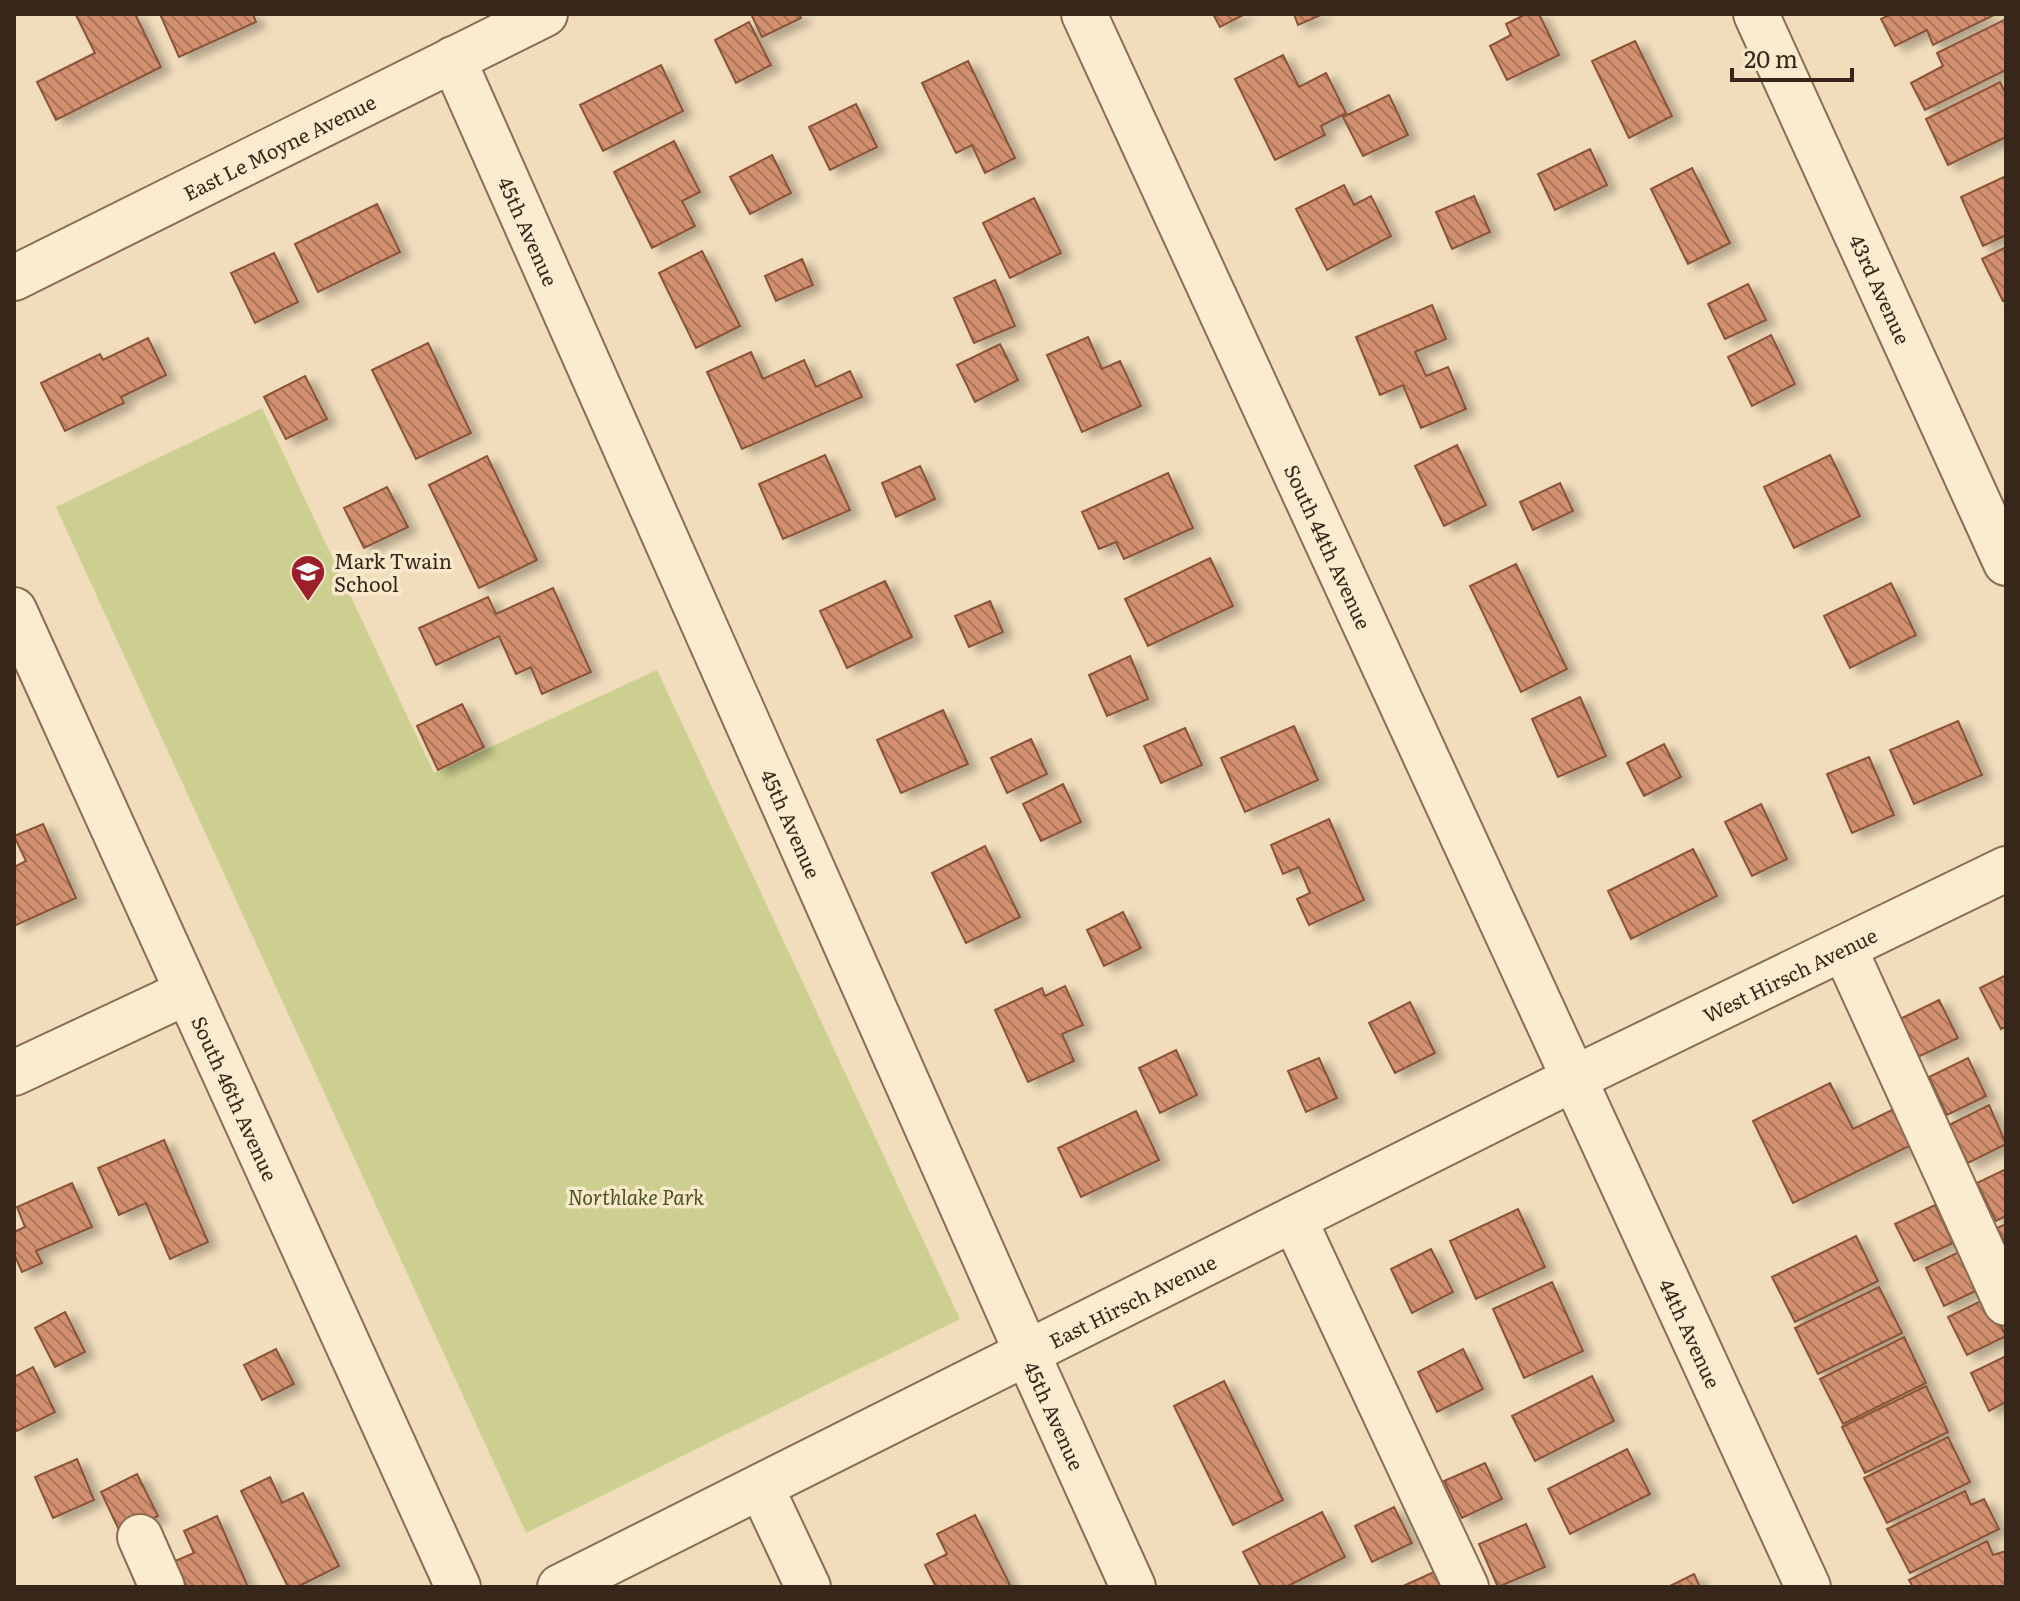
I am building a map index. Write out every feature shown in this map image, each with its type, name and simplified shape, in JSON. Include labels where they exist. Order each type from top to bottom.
[{"type":"street","name":"East Le Moyne Avenue","points":[[14,278],[545,14]]},
{"type":"street","name":"South 44th Avenue","points":[[1084,14],[1575,1078]]},
{"type":"street","name":"43rd Avenue","points":[[1756,14],[2006,563]]},
{"type":"street","name":"45th Avenue","points":[[453,59],[1133,1587]]},
{"type":"street","name":"South 46th Avenue","points":[[14,610],[458,1587]]},
{"type":"street","name":"West Hirsch Avenue","points":[[1575,1078],[2006,869]]},
{"type":"street","points":[[1844,948],[2006,1303]]},
{"type":"street","points":[[14,1073],[187,992]]},
{"type":"street","name":"East Hirsch Avenue","points":[[560,1587],[1575,1078]]},
{"type":"street","name":"44th Avenue","points":[[1575,1078],[1808,1587]]},
{"type":"street","points":[[1294,1219],[1466,1587]]},
{"type":"street","points":[[761,1487],[808,1587]]},
{"type":"street","points":[[140,1537],[162,1587]]},
{"type":"green space","name":"Northlake Park","points":[[262,408],[434,773],[657,670],[960,1319],[526,1533],[56,507]]},
{"type":"building","points":[[135,14],[161,67],[56,120],[37,82],[95,53],[76,15]]},
{"type":"building","points":[[160,14],[253,14],[256,22],[179,57]]},
{"type":"building","points":[[751,14],[799,14],[801,18],[762,37]]},
{"type":"building","points":[[1213,14],[1245,14],[1220,27]]},
{"type":"building","points":[[1294,14],[1323,14],[1298,25]]},
{"type":"building","points":[[1526,14],[1539,14],[1559,55],[1507,80],[1490,46],[1511,35],[1506,24]]},
{"type":"building","points":[[1891,14],[1996,14],[1933,45],[1927,30],[1895,46],[1881,19]]},
{"type":"building","points":[[2006,19],[2006,70],[1925,110],[1911,83],[1943,66],[1937,53]]},
{"type":"building","points":[[749,22],[771,65],[736,83],[715,40]]},
{"type":"building","points":[[1635,41],[1672,116],[1629,138],[1592,61]]},
{"type":"building","points":[[1283,55],[1299,87],[1326,73],[1346,113],[1321,126],[1325,135],[1275,160],[1235,79]]},
{"type":"building","points":[[968,61],[1015,158],[985,173],[972,145],[956,153],[922,83]]},
{"type":"building","points":[[661,65],[683,111],[603,151],[580,105]]},
{"type":"building","points":[[2000,82],[2006,94],[2006,137],[1948,165],[1926,119]]},
{"type":"building","points":[[1389,95],[1408,135],[1363,156],[1343,117]]},
{"type":"building","points":[[856,104],[877,147],[830,170],[809,127]]},
{"type":"building","points":[[674,141],[700,192],[682,201],[695,226],[652,248],[614,172]]},
{"type":"building","points":[[1590,149],[1607,185],[1555,210],[1538,174]]},
{"type":"building","points":[[772,155],[791,193],[750,214],[730,177]]},
{"type":"building","points":[[1692,168],[1730,243],[1688,264],[1651,189]]},
{"type":"building","points":[[2006,176],[2006,235],[1983,246],[1961,197]]},
{"type":"building","points":[[1344,185],[1354,205],[1371,196],[1391,236],[1327,270],[1296,209]]},
{"type":"building","points":[[1474,196],[1490,232],[1452,249],[1436,212]]},
{"type":"building","points":[[1034,198],[1061,253],[1010,278],[983,223]]},
{"type":"building","points":[[377,204],[400,252],[318,292],[295,244]]},
{"type":"building","points":[[2006,247],[2006,300],[2003,301],[1982,259]]},
{"type":"building","points":[[702,251],[740,326],[696,348],[659,273]]},
{"type":"building","points":[[274,253],[298,302],[255,323],[231,273]]},
{"type":"building","points":[[802,259],[813,285],[776,301],[765,276]]},
{"type":"building","points":[[995,280],[1015,326],[974,343],[954,298]]},
{"type":"building","points":[[1748,284],[1766,320],[1725,339],[1708,304]]},
{"type":"building","points":[[1432,305],[1446,339],[1415,352],[1426,376],[1448,367],[1466,409],[1421,428],[1403,385],[1380,395],[1356,337]]},
{"type":"building","points":[[1771,335],[1795,384],[1752,406],[1728,357]]},
{"type":"building","points":[[1088,337],[1102,369],[1120,361],[1141,406],[1082,432],[1047,355]]},
{"type":"building","points":[[148,338],[166,375],[121,397],[124,403],[65,431],[41,383],[100,354],[103,360]]},
{"type":"building","points":[[428,343],[471,433],[416,459],[372,370]]},
{"type":"building","points":[[1000,344],[1018,380],[975,402],[957,365]]},
{"type":"building","points":[[751,352],[763,379],[804,360],[816,387],[850,371],[862,397],[742,449],[707,372]]},
{"type":"building","points":[[305,376],[327,419],[286,439],[264,397]]},
{"type":"building","points":[[1457,445],[1486,505],[1444,526],[1415,466]]},
{"type":"building","points":[[825,455],[850,510],[783,539],[759,484]]},
{"type":"building","points":[[1830,455],[1860,516],[1794,548],[1764,487]]},
{"type":"building","points":[[487,456],[537,560],[479,588],[429,485]]},
{"type":"building","points":[[920,466],[935,499],[896,517],[882,483]]},
{"type":"building","points":[[1168,473],[1193,528],[1124,559],[1116,542],[1099,549],[1082,512]]},
{"type":"building","points":[[1560,483],[1573,511],[1533,530],[1520,502]]},
{"type":"building","points":[[387,487],[408,527],[364,548],[344,508]]},
{"type":"building","points":[[1210,558],[1233,606],[1148,646],[1125,599]]},
{"type":"building","points":[[1516,564],[1567,669],[1521,692],[1470,586]]},
{"type":"building","points":[[885,581],[912,637],[847,668],[820,611]]},
{"type":"building","points":[[1891,583],[1916,635],[1850,668],[1824,616]]},
{"type":"building","points":[[553,588],[591,672],[542,694],[531,667],[516,674],[499,636],[436,665],[419,628],[488,597],[496,614]]},
{"type":"building","points":[[990,601],[1003,632],[969,647],[955,616]]},
{"type":"building","points":[[1130,656],[1148,699],[1107,716],[1089,675]]},
{"type":"building","points":[[1580,697],[1606,756],[1558,777],[1532,719]]},
{"type":"building","points":[[462,704],[484,747],[438,770],[417,726]]},
{"type":"building","points":[[943,710],[968,764],[901,793],[877,740]]},
{"type":"building","points":[[1958,721],[1982,775],[1914,804],[1890,750]]},
{"type":"building","points":[[1294,726],[1318,780],[1245,812],[1221,758]]},
{"type":"building","points":[[1185,728],[1202,765],[1161,783],[1144,746]]},
{"type":"building","points":[[1031,739],[1047,774],[1007,793],[991,758]]},
{"type":"building","points":[[1664,744],[1681,777],[1644,796],[1627,763]]},
{"type":"building","points":[[1869,757],[1894,815],[1852,833],[1827,774]]},
{"type":"building","points":[[1063,784],[1081,822],[1041,841],[1023,804]]},
{"type":"building","points":[[1761,804],[1787,859],[1752,876],[1725,822]]},
{"type":"building","points":[[1329,819],[1364,900],[1309,925],[1297,899],[1310,893],[1299,867],[1283,874],[1271,845]]},
{"type":"building","points":[[43,824],[76,898],[14,926],[14,867],[26,861],[14,836]]},
{"type":"building","points":[[985,846],[1020,917],[966,943],[932,873]]},
{"type":"building","points":[[1693,849],[1717,896],[1631,939],[1608,891]]},
{"type":"building","points":[[1123,912],[1141,948],[1104,966],[1087,930]]},
{"type":"building","points":[[2006,975],[2006,1026],[2001,1029],[1980,988]]},
{"type":"building","points":[[1065,986],[1083,1025],[1062,1034],[1074,1061],[1028,1082],[995,1010],[1042,988],[1045,996]]},
{"type":"building","points":[[1939,1000],[1958,1038],[1918,1057],[1900,1019]]},
{"type":"building","points":[[1410,1002],[1435,1053],[1395,1073],[1369,1023]]},
{"type":"building","points":[[1176,1050],[1197,1095],[1160,1113],[1139,1068]]},
{"type":"building","points":[[1319,1058],[1337,1098],[1306,1112],[1288,1071]]},
{"type":"building","points":[[1968,1058],[1986,1096],[1947,1115],[1929,1077]]},
{"type":"building","points":[[1830,1083],[1853,1129],[1894,1109],[1911,1145],[1793,1203],[1753,1121]]},
{"type":"building","points":[[1989,1105],[2006,1144],[1968,1163],[1949,1125]]},
{"type":"building","points":[[1136,1111],[1159,1160],[1081,1197],[1058,1148]]},
{"type":"building","points":[[164,1140],[208,1242],[170,1259],[146,1203],[119,1215],[98,1168]]},
{"type":"building","points":[[2006,1169],[2006,1216],[1996,1221],[1977,1183]]},
{"type":"building","points":[[72,1183],[92,1227],[36,1251],[42,1263],[22,1272],[14,1254],[14,1232],[25,1227],[17,1207]]},
{"type":"building","points":[[1935,1205],[1953,1243],[1914,1261],[1895,1224]]},
{"type":"building","points":[[1518,1209],[1545,1267],[1476,1299],[1450,1241]]},
{"type":"building","points":[[2006,1224],[2006,1245],[1997,1228]]},
{"type":"building","points":[[1856,1236],[1878,1281],[1795,1322],[1772,1277]]},
{"type":"building","points":[[1431,1249],[1453,1292],[1412,1313],[1391,1269]]},
{"type":"building","points":[[1965,1249],[1984,1287],[1944,1306],[1926,1268]]},
{"type":"building","points":[[1552,1282],[1583,1351],[1524,1378],[1493,1309]]},
{"type":"building","points":[[1879,1287],[1902,1333],[1818,1374],[1795,1328]]},
{"type":"building","points":[[1987,1298],[2006,1336],[1967,1355],[1948,1317]]},
{"type":"building","points":[[65,1312],[85,1352],[55,1367],[35,1328]]},
{"type":"building","points":[[1904,1337],[1926,1383],[1843,1424],[1820,1379]]},
{"type":"building","points":[[276,1349],[294,1384],[262,1400],[244,1365]]},
{"type":"building","points":[[1463,1349],[1483,1389],[1437,1412],[1418,1372]]},
{"type":"building","points":[[2006,1356],[2006,1402],[1989,1411],[1971,1373]]},
{"type":"building","points":[[33,1367],[55,1412],[17,1431],[14,1426],[14,1377]]},
{"type":"building","points":[[1592,1376],[1614,1421],[1535,1461],[1512,1416]]},
{"type":"building","points":[[1224,1381],[1283,1500],[1233,1525],[1174,1406]]},
{"type":"building","points":[[1926,1386],[1948,1432],[1865,1473],[1842,1427]]},
{"type":"building","points":[[1948,1437],[1970,1482],[1887,1523],[1864,1478]]},
{"type":"building","points":[[1627,1449],[1650,1494],[1570,1534],[1548,1489]]},
{"type":"building","points":[[77,1459],[94,1500],[53,1518],[35,1477]]},
{"type":"building","points":[[1485,1463],[1502,1499],[1462,1518],[1444,1481]]},
{"type":"building","points":[[137,1474],[158,1516],[121,1534],[101,1492]]},
{"type":"building","points":[[270,1477],[282,1503],[303,1493],[339,1566],[297,1587],[288,1587],[241,1491]]},
{"type":"building","points":[[1965,1491],[1971,1505],[1984,1499],[1999,1529],[1910,1573],[1887,1529]]},
{"type":"building","points":[[1394,1507],[1412,1543],[1372,1562],[1355,1526]]},
{"type":"building","points":[[1322,1512],[1345,1557],[1286,1587],[1261,1587],[1243,1552]]},
{"type":"building","points":[[975,1515],[1011,1587],[936,1587],[925,1565],[947,1554],[937,1534]]},
{"type":"building","points":[[217,1516],[248,1587],[187,1587],[175,1561],[194,1553],[184,1531]]},
{"type":"building","points":[[1526,1524],[1545,1567],[1498,1587],[1479,1544]]},
{"type":"building","points":[[1987,1541],[1993,1555],[2006,1551],[2006,1587],[1913,1587],[1909,1580]]},
{"type":"building","points":[[1436,1571],[1443,1587],[1401,1587]]},
{"type":"building","points":[[1694,1574],[1700,1587],[1668,1587]]},
{"type":"place","name":"Mark Twain School","points":[[308,603]]}]
